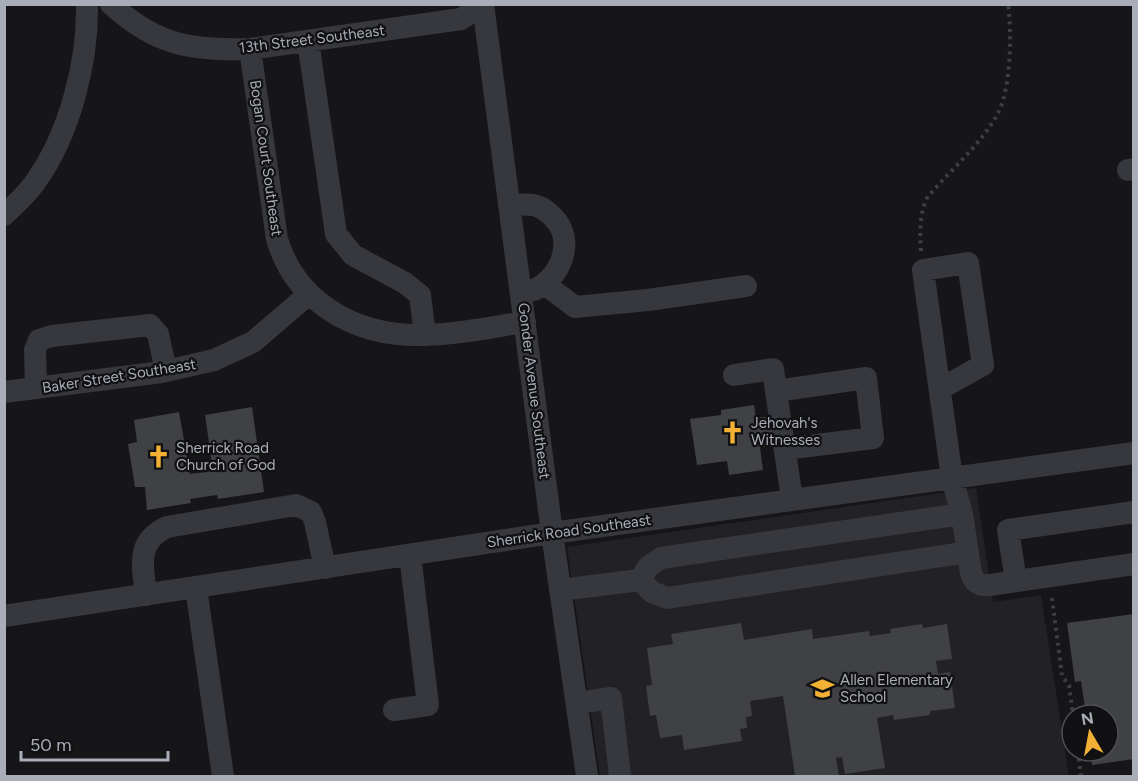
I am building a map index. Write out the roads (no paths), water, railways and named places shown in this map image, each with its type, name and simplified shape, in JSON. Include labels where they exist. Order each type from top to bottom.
[{"type":"street","points":[[4,215],[36,182],[53,153],[77,86],[87,34],[87,4]]},
{"type":"street","name":"13th Street Southeast","points":[[111,4],[125,18],[163,40],[192,48],[222,50],[250,49],[461,19],[483,5]]},
{"type":"street","name":"Gonder Avenue Southeast","points":[[483,5],[552,533],[587,777]]},
{"type":"street","points":[[308,41],[336,234],[353,255],[405,283],[420,295],[425,335]]},
{"type":"street","name":"Bogan Court Southeast","points":[[250,49],[277,239],[282,256],[292,274],[309,294]]},
{"type":"street","points":[[509,205],[534,205],[549,212],[562,225],[566,248],[559,267],[546,285],[521,295]]},
{"type":"street","points":[[940,389],[983,365],[968,263],[923,270],[952,478],[962,514],[972,576],[977,583],[987,585],[1134,564]]},
{"type":"street","points":[[546,285],[575,307],[648,300],[746,286]]},
{"type":"street","points":[[309,294],[332,312],[372,330],[403,336],[467,331],[525,322]]},
{"type":"street","name":"Baker Street Southeast","points":[[4,392],[166,371],[214,360],[236,351],[264,333],[309,294]]},
{"type":"street","points":[[36,388],[34,350],[39,340],[52,336],[150,324],[158,334],[166,371]]},
{"type":"street","points":[[734,375],[773,369],[792,499]]},
{"type":"street","points":[[776,391],[866,378],[873,438],[785,449]]},
{"type":"street","name":"Sherrick Road Southeast","points":[[4,616],[552,533],[1134,453]]},
{"type":"street","points":[[146,595],[142,556],[147,542],[157,532],[166,527],[296,505],[311,512],[325,568]]},
{"type":"street","points":[[1016,581],[1008,530],[1134,512]]},
{"type":"street","points":[[640,580],[648,567],[661,558],[962,514]]},
{"type":"street","points":[[640,580],[652,592],[667,598],[968,552]]},
{"type":"street","points":[[394,710],[429,705],[410,555]]},
{"type":"street","points":[[561,590],[640,580]]},
{"type":"street","points":[[196,588],[223,777]]},
{"type":"street","points":[[578,702],[611,698],[620,777]]},
{"type":"place","name":"Jehovah's Witnesses","points":[[733,432]]},
{"type":"place","name":"Sherrick Road Church of God","points":[[158,457]]},
{"type":"place","name":"Allen Elementary School","points":[[822,689]]}]
